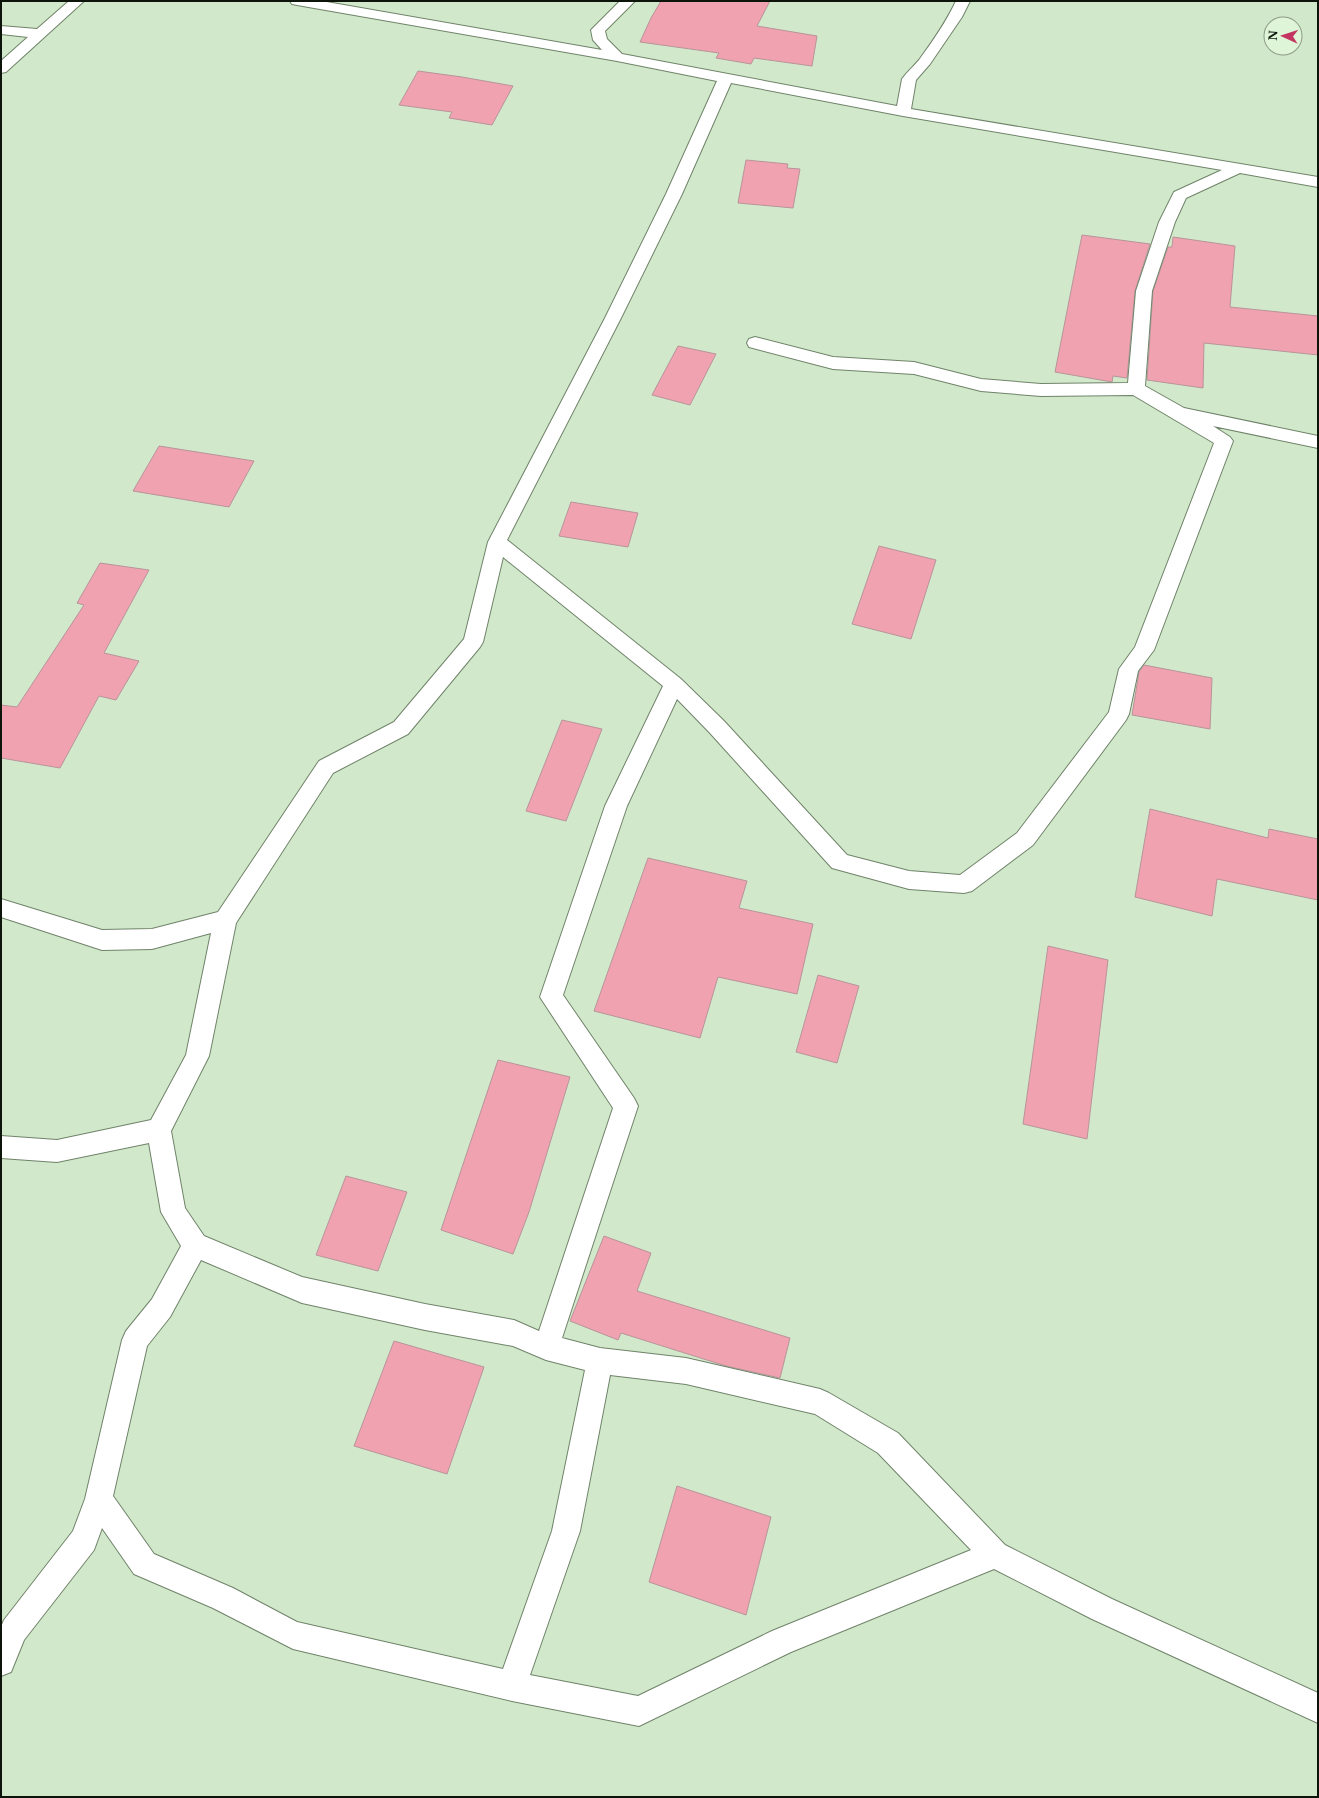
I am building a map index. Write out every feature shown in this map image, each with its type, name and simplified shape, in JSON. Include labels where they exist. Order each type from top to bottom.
[{"type":"street","points":[[1,69],[77,1]]},
{"type":"street","points":[[297,1],[617,57],[903,112],[1318,182]]},
{"type":"street","points":[[617,57],[600,40],[598,30],[628,1]]},
{"type":"street","points":[[903,112],[909,79],[951,23],[963,1]]},
{"type":"street","points":[[1,30],[40,34]]},
{"type":"street","points":[[726,77],[674,194],[613,318],[497,542],[473,642],[401,728],[326,767],[225,920],[197,1056],[159,1130],[173,1212],[195,1245],[302,1290],[425,1317],[514,1334],[546,1347],[600,1361],[686,1371],[820,1402],[888,1443],[995,1555],[1102,1609],[1318,1708]]},
{"type":"street","points":[[1136,388],[1144,291],[1167,222],[1180,195],[1237,169]]},
{"type":"street","points":[[497,542],[674,684],[717,727],[840,862],[909,880],[964,884],[1025,839],[1120,714],[1130,669],[1144,650],[1224,441],[1136,388],[1041,390],[981,385],[914,368],[833,363],[754,343]]},
{"type":"street","points":[[1179,413],[1318,442]]},
{"type":"street","points":[[546,1347],[626,1106],[552,997],[616,806],[674,684]]},
{"type":"street","points":[[1,908],[102,940],[152,939],[225,920]]},
{"type":"street","points":[[1,1147],[57,1152],[159,1130]]},
{"type":"street","points":[[1,1662],[14,1630],[84,1540],[99,1499],[135,1340],[161,1308],[195,1245]]},
{"type":"street","points":[[512,1686],[566,1531],[600,1361]]},
{"type":"street","points":[[99,1499],[144,1564],[223,1598],[293,1635],[512,1686],[639,1711],[782,1641],[995,1555]]},
{"type":"building","points":[[661,1],[770,1],[757,26],[817,36],[812,66],[754,58],[751,64],[716,58],[719,53],[640,42]]},
{"type":"building","points":[[418,71],[513,86],[492,125],[449,118],[452,112],[399,105]]},
{"type":"building","points":[[746,160],[788,164],[787,168],[800,169],[793,208],[738,203]]},
{"type":"building","points":[[1082,235],[1150,244],[1135,291],[1127,378],[1113,376],[1112,382],[1055,372]]},
{"type":"building","points":[[1173,237],[1235,246],[1230,307],[1318,316],[1318,355],[1204,343],[1203,388],[1147,380],[1153,291],[1168,247],[1172,247]]},
{"type":"building","points":[[678,346],[716,354],[690,405],[652,395]]},
{"type":"building","points":[[159,446],[254,461],[229,507],[133,491]]},
{"type":"building","points":[[571,502],[638,513],[628,547],[559,536]]},
{"type":"building","points":[[879,546],[936,560],[911,639],[852,624]]},
{"type":"building","points":[[100,563],[149,570],[104,653],[139,661],[116,700],[99,696],[60,768],[1,758],[1,705],[17,707],[84,605],[77,603]]},
{"type":"building","points":[[1144,665],[1212,678],[1210,729],[1132,715],[1139,672]]},
{"type":"building","points":[[562,720],[602,729],[566,821],[526,811]]},
{"type":"building","points":[[1150,809],[1268,838],[1269,829],[1318,839],[1318,900],[1217,879],[1212,916],[1135,897]]},
{"type":"building","points":[[648,858],[747,881],[739,908],[813,924],[797,994],[718,977],[700,1038],[594,1011]]},
{"type":"building","points":[[1048,946],[1108,960],[1087,1139],[1023,1124]]},
{"type":"building","points":[[818,975],[859,986],[837,1063],[796,1052]]},
{"type":"building","points":[[498,1060],[570,1077],[529,1212],[513,1254],[441,1230]]},
{"type":"building","points":[[346,1176],[407,1192],[378,1271],[316,1255]]},
{"type":"building","points":[[604,1236],[651,1253],[637,1291],[790,1338],[780,1378],[726,1366],[621,1333],[618,1340],[570,1321]]},
{"type":"building","points":[[394,1341],[484,1367],[447,1474],[354,1446]]},
{"type":"building","points":[[677,1486],[771,1517],[746,1615],[649,1582]]}]
